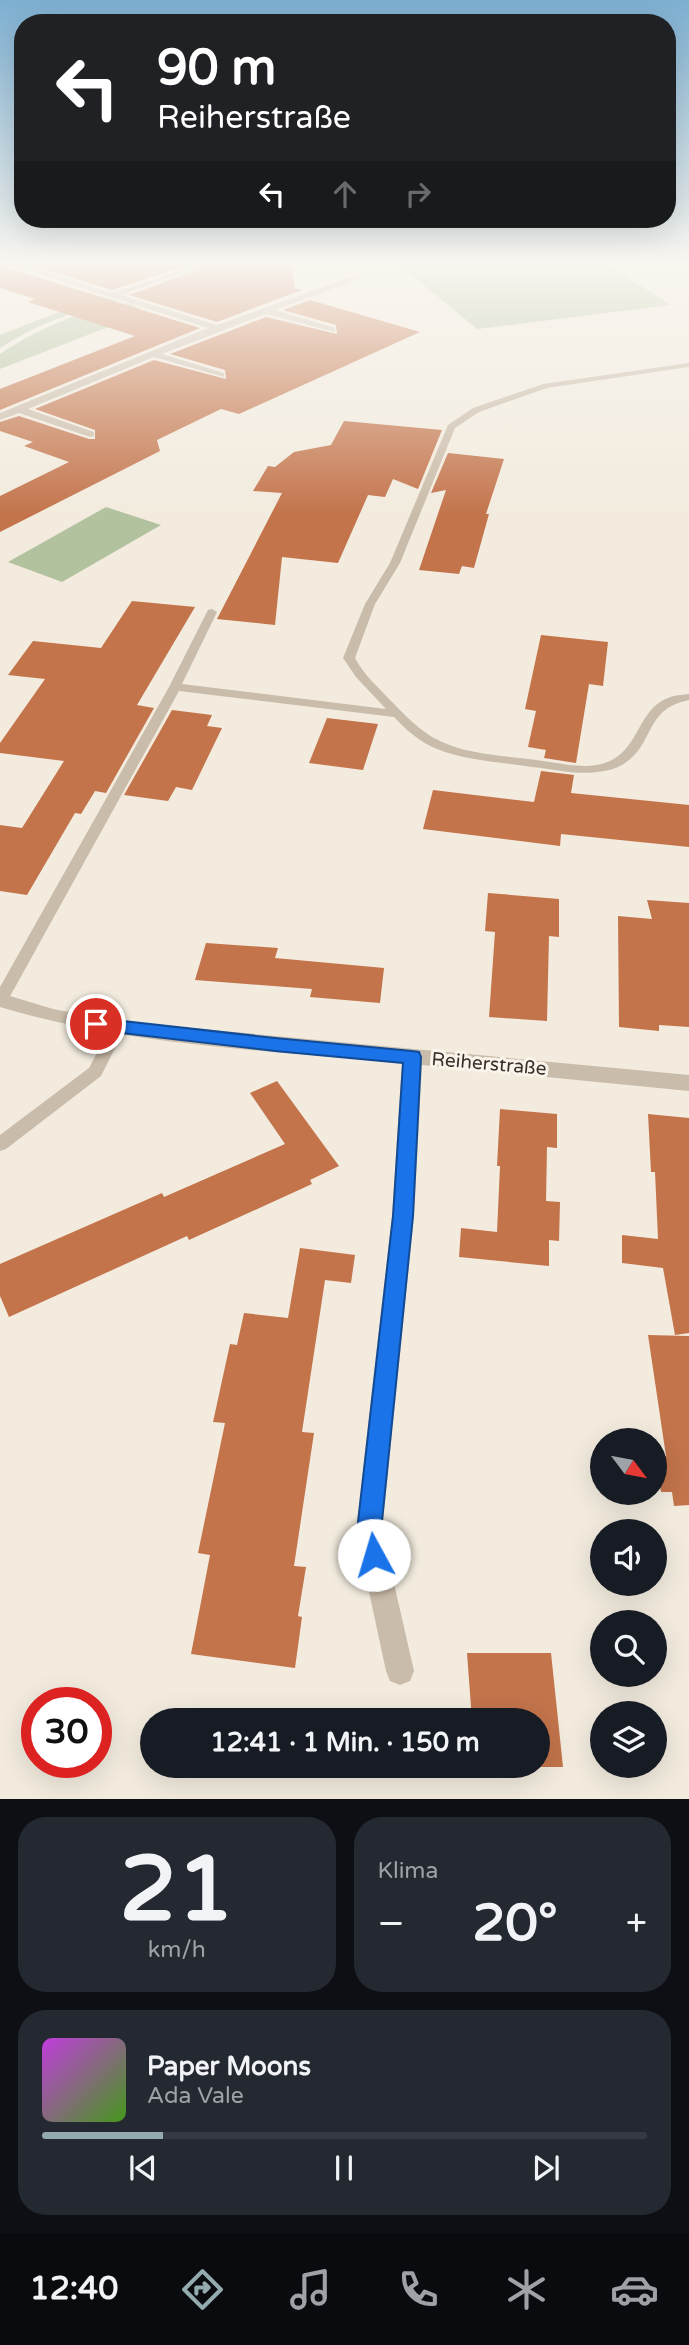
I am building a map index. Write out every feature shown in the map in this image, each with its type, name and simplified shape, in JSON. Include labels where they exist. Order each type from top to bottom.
[{"type":"street","points":[[0,417],[170,347]]},
{"type":"street","points":[[153,354],[220,375]]},
{"type":"street","points":[[16,409],[90,434]]},
{"type":"street","name":"Reiherstraße","points":[[0,1000],[53,1016],[117,1028],[689,1083]]},
{"type":"street","points":[[400,1671],[369,1531],[403,1216],[412,1057]]},
{"type":"lane","points":[[689,365],[546,386],[476,410],[451,427],[395,563],[370,604],[349,658],[355,670],[397,714],[439,746],[464,753],[594,769],[614,765],[626,757],[639,743],[652,712],[663,703],[689,697]]},
{"type":"lane","points":[[0,1000],[175,687],[212,612]]},
{"type":"lane","points":[[175,687],[397,714]]},
{"type":"lane","points":[[0,1144],[95,1072],[117,1028]]},
{"type":"green space","points":[[12,347],[57,347],[0,369],[0,354]]},
{"type":"green space","points":[[106,507],[161,525],[62,582],[8,562]]},
{"type":"building","points":[[107,347],[154,347],[0,410],[0,389]]},
{"type":"building","points":[[188,347],[387,347],[239,414],[221,409],[157,440],[160,451],[0,532],[0,496],[69,462],[24,446],[33,442],[0,431],[0,422],[19,416],[95,439],[95,430],[35,409],[154,360],[226,379],[225,370],[170,354]]},
{"type":"building","points":[[344,421],[442,430],[418,489],[393,479],[385,497],[368,495],[338,563],[282,557],[275,625],[217,619],[282,493],[253,491],[268,466],[275,467],[294,452],[331,445]]},
{"type":"building","points":[[448,453],[504,459],[486,514],[489,514],[474,568],[462,566],[459,574],[419,570],[446,490],[431,493]]},
{"type":"building","points":[[132,601],[195,607],[137,705],[154,708],[106,793],[95,791],[81,814],[75,813],[27,895],[0,891],[0,825],[22,828],[64,761],[0,753],[0,743],[45,679],[8,675],[33,641],[101,648]]},
{"type":"building","points":[[541,635],[608,642],[603,686],[589,684],[576,763],[544,758],[546,750],[528,747],[536,711],[525,709]]},
{"type":"building","points":[[172,710],[212,715],[207,726],[222,728],[192,790],[176,787],[168,801],[124,795]]},
{"type":"building","points":[[327,718],[378,724],[363,770],[309,763]]},
{"type":"building","points":[[541,771],[574,775],[571,793],[689,805],[689,847],[561,834],[560,846],[423,829],[433,790],[534,802]]},
{"type":"building","points":[[488,893],[559,899],[559,937],[549,936],[547,1021],[489,1017],[495,932],[485,931]]},
{"type":"building","points":[[647,900],[689,903],[689,1027],[659,1025],[659,1031],[619,1027],[618,916],[652,919]]},
{"type":"building","points":[[206,943],[278,948],[275,958],[384,968],[380,1003],[310,997],[312,989],[195,980]]},
{"type":"building","points":[[277,1081],[339,1166],[310,1180],[312,1184],[189,1240],[187,1236],[9,1317],[0,1296],[0,1264],[162,1193],[164,1197],[285,1144],[250,1093]]},
{"type":"building","points":[[500,1109],[557,1114],[557,1148],[547,1147],[546,1201],[560,1202],[559,1241],[549,1240],[549,1266],[459,1257],[461,1228],[497,1232]]},
{"type":"building","points":[[648,1114],[689,1118],[689,1333],[675,1335],[663,1268],[622,1263],[622,1235],[658,1239],[655,1172],[651,1172]]},
{"type":"building","points":[[300,1248],[355,1255],[351,1283],[325,1280],[302,1432],[314,1433],[294,1566],[306,1567],[298,1616],[302,1617],[295,1668],[191,1654],[210,1555],[198,1553],[225,1423],[213,1422],[230,1344],[237,1345],[244,1313],[288,1318]]},
{"type":"building","points":[[648,1335],[689,1336],[689,1505],[674,1506],[672,1492],[667,1492],[667,1428],[662,1428]]},
{"type":"building","points":[[467,1653],[551,1653],[563,1767],[550,1767],[550,1708],[471,1708]]},
{"type":"route","points":[[96,1024],[275,1045],[412,1057],[403,1216],[369,1531],[374,1555]]}]
